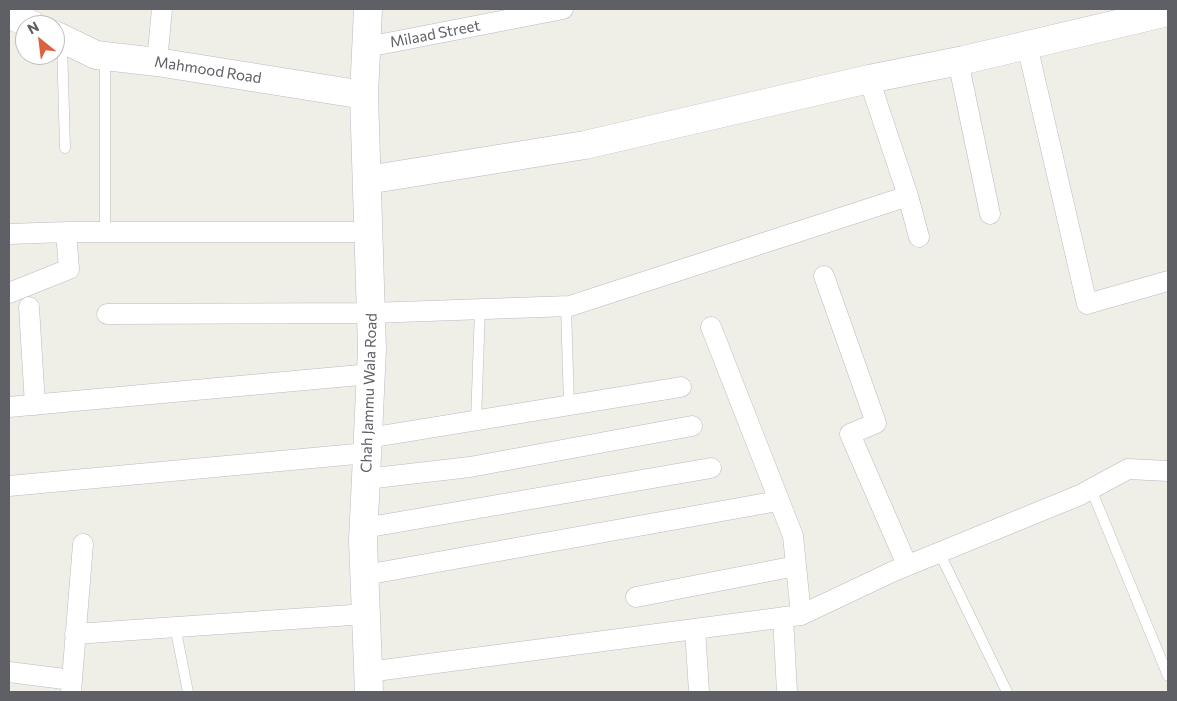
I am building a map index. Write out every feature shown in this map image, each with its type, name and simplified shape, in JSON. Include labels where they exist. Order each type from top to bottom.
[{"type":"street","points":[[157,62],[162,9]]},
{"type":"street","name":"Chah Jammu Wala Road","points":[[368,9],[364,95],[372,349],[364,528],[368,682]]},
{"type":"street","name":"Milaad Street","points":[[367,47],[563,9]]},
{"type":"street","points":[[367,180],[585,145],[869,79],[1027,45],[1105,17],[1168,12]]},
{"type":"street","name":"Mahmood Road","points":[[65,40],[105,56],[157,62],[364,95]]},
{"type":"street","points":[[1027,45],[1087,304],[1168,280]]},
{"type":"street","points":[[958,61],[990,214]]},
{"type":"street","points":[[869,79],[908,196],[919,237]]},
{"type":"street","points":[[107,314],[371,313],[566,306],[908,196]]},
{"type":"street","points":[[9,293],[70,269],[66,232]]},
{"type":"street","points":[[9,234],[66,232],[368,232]]},
{"type":"street","points":[[824,276],[876,423],[850,434],[907,565]]},
{"type":"street","points":[[29,306],[35,405]]},
{"type":"street","points":[[711,327],[793,536],[796,566],[787,692]]},
{"type":"street","points":[[9,407],[371,374]]},
{"type":"street","points":[[367,457],[476,420],[681,387]]},
{"type":"street","points":[[9,486],[367,457],[470,467],[692,426]]},
{"type":"street","points":[[364,528],[711,468]]},
{"type":"street","points":[[368,682],[695,629],[792,616],[907,565],[1080,495],[1128,469],[1168,471]]},
{"type":"street","points":[[365,574],[778,501]]},
{"type":"street","points":[[9,672],[71,686],[83,544]]},
{"type":"street","points":[[636,597],[796,566]]},
{"type":"street","points":[[76,634],[366,614]]},
{"type":"street","points":[[695,629],[699,692]]},
{"type":"lane","points":[[105,56],[105,232]]},
{"type":"lane","points":[[60,65],[65,148]]},
{"type":"lane","points":[[566,306],[569,406]]},
{"type":"lane","points":[[476,420],[480,309]]},
{"type":"lane","points":[[1091,489],[1168,676]]},
{"type":"lane","points":[[939,552],[1007,692]]},
{"type":"lane","points":[[175,626],[188,692]]}]
